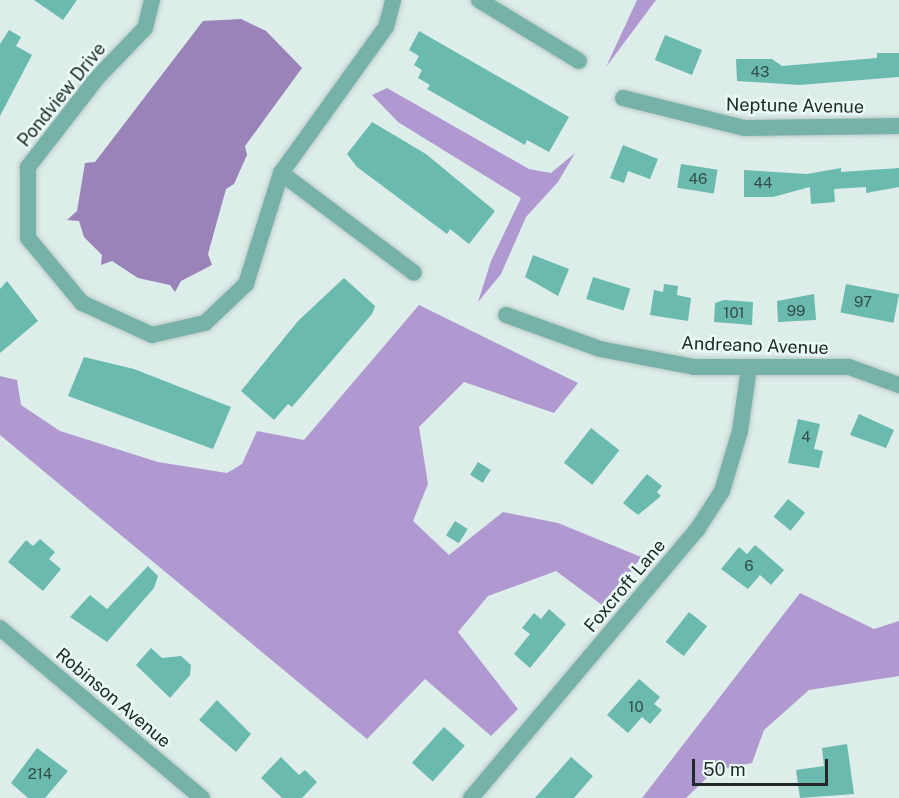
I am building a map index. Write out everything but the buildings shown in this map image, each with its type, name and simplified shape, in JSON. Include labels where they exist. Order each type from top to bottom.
[{"type":"street","name":"Pondview Drive","points":[[152,0],[145,28],[97,78],[28,167],[28,238],[82,303],[152,335],[205,323],[246,284],[281,173],[386,27],[393,0]]},
{"type":"street","points":[[479,0],[579,61]]},
{"type":"street","name":"Neptune Avenue","points":[[623,98],[744,128],[899,126]]},
{"type":"street","points":[[281,173],[414,273]]},
{"type":"street","name":"Andreano Avenue","points":[[506,315],[600,349],[694,366],[849,367],[899,385]]},
{"type":"street","name":"Foxcroft Lane","points":[[471,798],[697,530],[722,491],[740,431],[749,368]]},
{"type":"street","name":"Robinson Avenue","points":[[0,628],[202,798]]},
{"type":"shaded area","points":[[637,0],[656,0],[606,67]]},
{"type":"shaded area","points":[[241,19],[266,31],[302,68],[245,146],[247,155],[234,184],[226,189],[208,254],[212,265],[181,281],[175,292],[170,285],[138,278],[112,261],[101,265],[102,255],[84,237],[79,221],[67,220],[77,211],[85,163],[95,162],[203,21]]},
{"type":"shaded area","points":[[387,88],[529,169],[551,173],[575,153],[558,182],[526,217],[501,274],[478,302],[491,261],[521,198],[398,122],[372,95]]},
{"type":"shaded area","points":[[419,305],[578,383],[554,413],[464,382],[419,427],[428,484],[413,521],[449,555],[503,512],[558,523],[641,557],[606,608],[556,571],[488,596],[458,632],[518,709],[491,736],[425,679],[367,739],[0,435],[0,376],[17,380],[21,405],[60,431],[158,462],[227,473],[242,464],[257,431],[304,440]]},
{"type":"shaded area","points":[[800,593],[874,629],[899,621],[899,676],[809,690],[764,730],[752,763],[715,770],[686,798],[642,798]]}]
